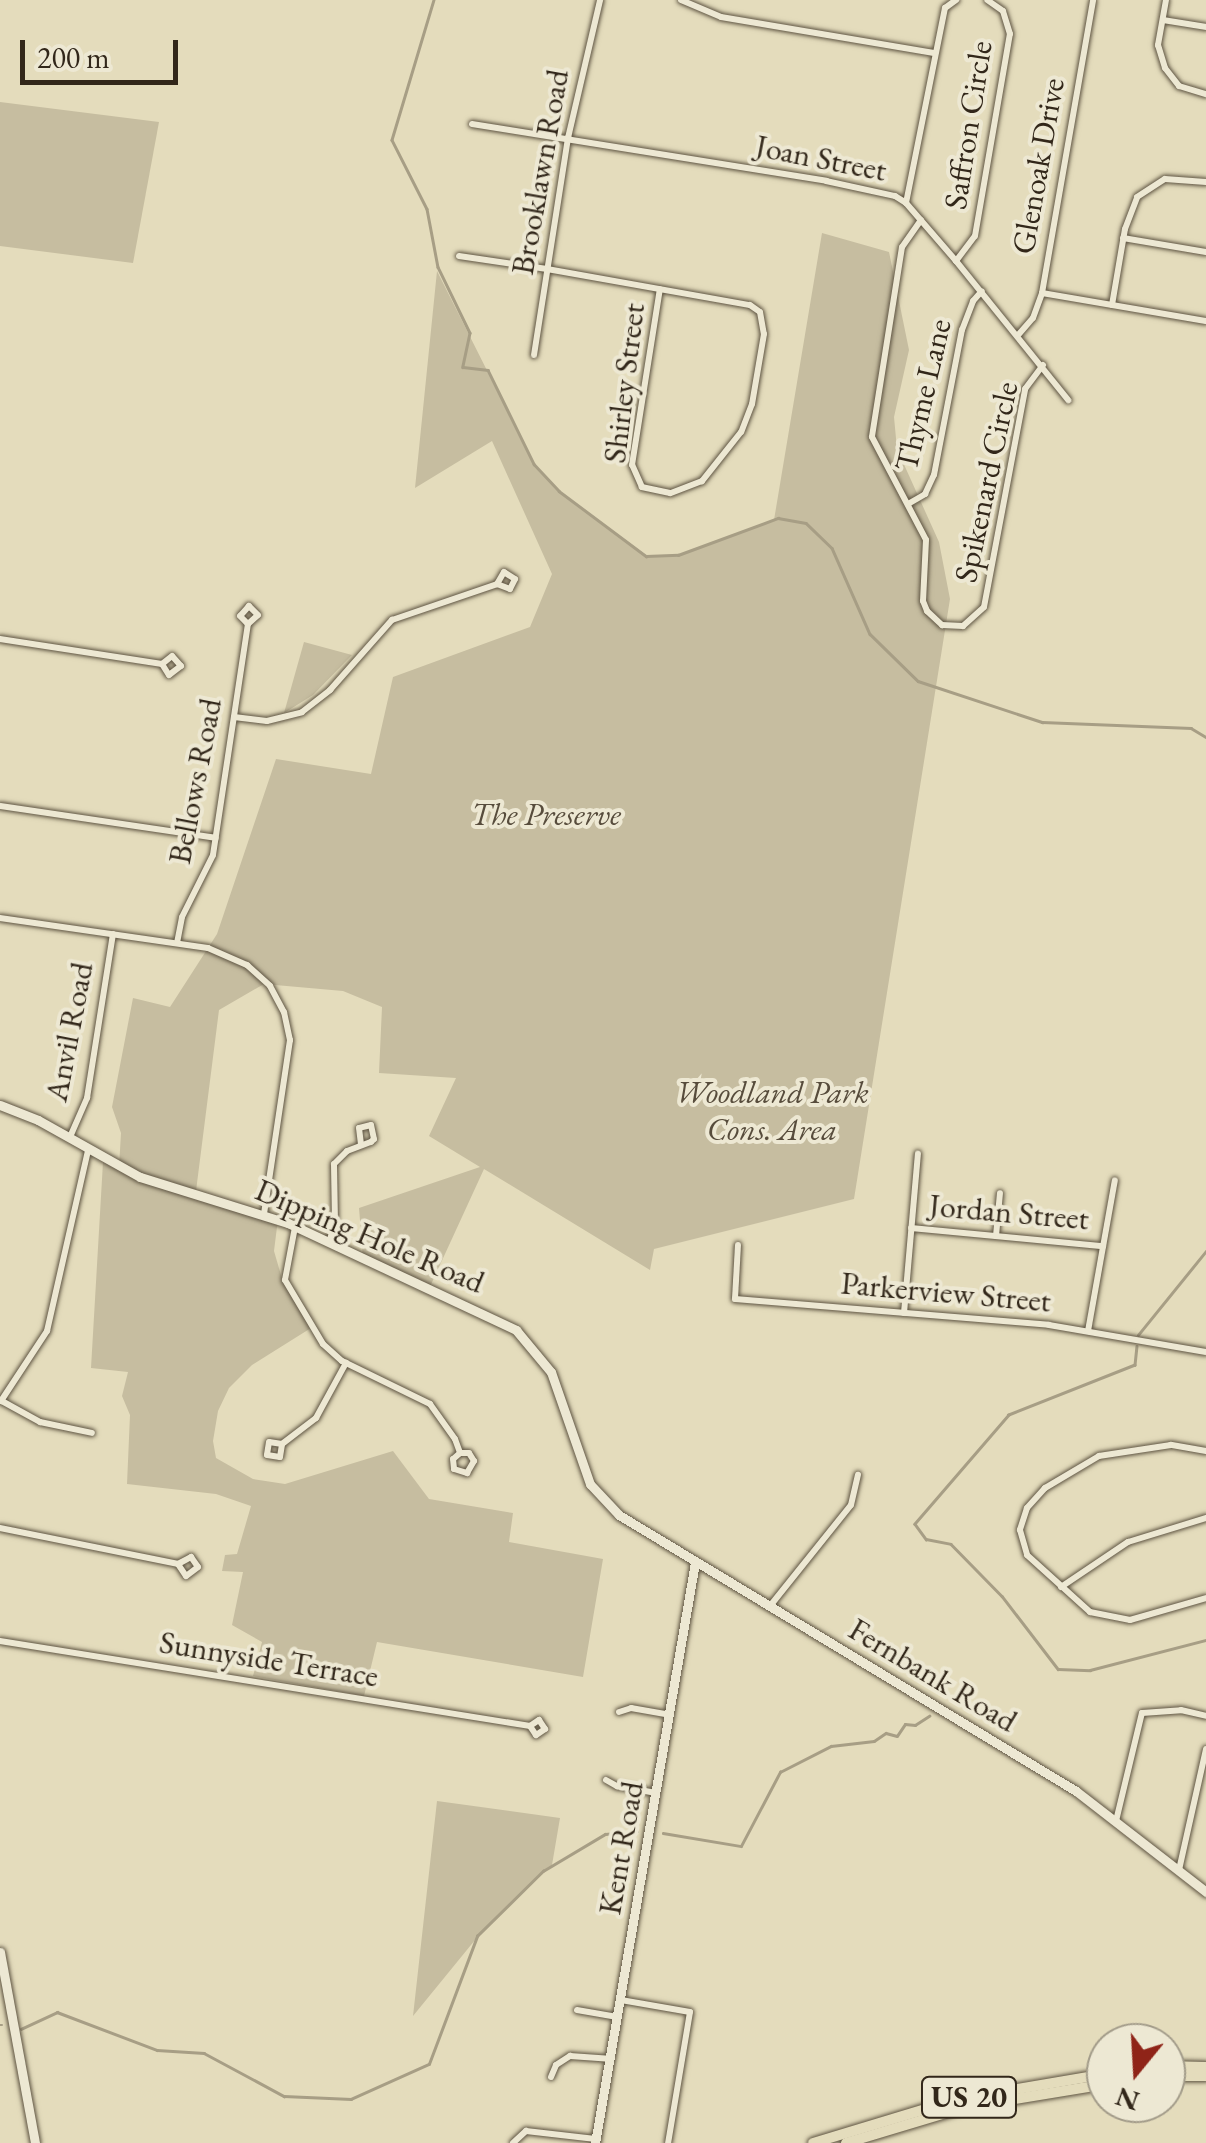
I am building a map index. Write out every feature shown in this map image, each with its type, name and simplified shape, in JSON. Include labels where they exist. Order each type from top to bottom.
[{"type":"main road","name":"Dipping Hole Road","points":[[0,1105],[154,1183],[295,1226],[516,1330],[551,1372],[590,1484],[622,1518]]},
{"type":"main road","name":"Fernbank Road","points":[[622,1518],[1076,1791],[1206,1892]]},
{"type":"main road","name":"Kent Road","points":[[595,2141],[695,1562]]},
{"type":"main road","points":[[0,1952],[35,2143]]},
{"type":"main road","name":"US 20","points":[[813,2143],[959,2098],[1086,2077]]},
{"type":"main road","name":"US 20","points":[[846,2143],[957,2109],[1086,2087]]},
{"type":"street","name":"Brooklawn Road","points":[[534,355],[568,139],[600,0]]},
{"type":"street","points":[[681,0],[721,18],[934,53]]},
{"type":"street","name":"Saffron Circle","points":[[906,202],[945,8],[956,0]]},
{"type":"street","name":"Saffron Circle","points":[[956,260],[975,236],[1009,42],[1006,16],[987,0]]},
{"type":"street","name":"Glenoak Drive","points":[[1018,334],[1033,318],[1042,293],[1093,0]]},
{"type":"street","points":[[1166,0],[1158,45],[1168,73],[1184,89],[1206,94]]},
{"type":"street","points":[[936,1],[945,8]]},
{"type":"street","points":[[1162,20],[1206,27]]},
{"type":"street","name":"Joan Street","points":[[472,124],[826,181],[884,193],[906,202],[1018,334],[1068,400]]},
{"type":"street","points":[[1112,305],[1133,203],[1149,186],[1172,178],[1206,182]]},
{"type":"street","name":"Spikenard Circle","points":[[921,220],[902,246],[871,423],[878,454],[926,540],[926,611],[942,625],[964,626],[984,607],[1025,389],[1043,365]]},
{"type":"street","points":[[1123,238],[1206,252]]},
{"type":"street","name":"Shirley Street","points":[[459,256],[547,269],[660,289],[750,305],[765,323],[752,404],[742,432],[702,481],[670,493],[642,486],[632,465],[660,289]]},
{"type":"street","name":"Thyme Lane","points":[[908,504],[925,494],[934,475],[962,330],[972,301],[982,291]]},
{"type":"street","points":[[1042,293],[1206,321]]},
{"type":"street","points":[[234,717],[274,721],[302,712],[334,686],[392,620],[498,584]]},
{"type":"street","name":"Bellows Road","points":[[177,943],[182,916],[209,868],[216,838],[248,624]]},
{"type":"street","points":[[0,638],[162,664]]},
{"type":"street","points":[[0,806],[216,838]]},
{"type":"street","points":[[0,918],[208,948],[247,964],[270,986],[284,1012],[290,1058],[264,1215]]},
{"type":"street","name":"Anvil Road","points":[[69,1138],[87,1098],[114,934]]},
{"type":"street","points":[[329,1242],[335,1222],[332,1169],[340,1156],[361,1145]]},
{"type":"street","points":[[88,1150],[47,1331],[1,1400],[40,1422],[92,1433]]},
{"type":"street","points":[[904,1313],[918,1154]]},
{"type":"street","points":[[1088,1331],[1115,1180]]},
{"type":"street","points":[[996,1236],[1000,1193]]},
{"type":"street","points":[[295,1226],[285,1270],[288,1290],[323,1344],[346,1363],[430,1404],[448,1424],[460,1452]]},
{"type":"street","name":"Jordan Street","points":[[911,1228],[1103,1246]]},
{"type":"street","name":"Parkerview Street","points":[[738,1245],[735,1299],[1088,1331],[1206,1352]]},
{"type":"street","points":[[282,1444],[316,1418],[346,1363]]},
{"type":"street","points":[[1206,1452],[1171,1445],[1122,1450],[1085,1462],[1045,1488],[1022,1519],[1022,1543],[1038,1567],[1090,1612],[1130,1620],[1206,1598]]},
{"type":"street","points":[[770,1606],[851,1506],[858,1475]]},
{"type":"street","points":[[1061,1588],[1128,1542],[1206,1518]]},
{"type":"street","points":[[0,1528],[178,1564]]},
{"type":"street","name":"Sunnyside Terrace","points":[[0,1640],[530,1726]]},
{"type":"street","points":[[619,1712],[631,1708],[669,1715]]},
{"type":"street","points":[[1116,1821],[1142,1713],[1181,1710],[1206,1716]]},
{"type":"street","points":[[1179,1872],[1206,1749]]},
{"type":"street","points":[[606,1780],[617,1786],[656,1793]]},
{"type":"street","points":[[621,2000],[690,2012],[668,2143]]},
{"type":"street","points":[[577,2010],[618,2017]]},
{"type":"street","points":[[552,2077],[556,2065],[570,2056],[610,2060]]},
{"type":"street","points":[[513,2143],[526,2131],[595,2141]]},
{"type":"green space","points":[[0,102],[159,122],[133,263],[0,246]]},
{"type":"green space","points":[[822,233],[889,252],[909,350],[894,417],[897,449],[939,542],[950,599],[854,1199],[654,1249],[650,1270],[484,1169],[428,1291],[363,1258],[359,1208],[480,1167],[429,1136],[456,1078],[379,1073],[382,1007],[343,991],[264,984],[219,1010],[196,1191],[278,1219],[274,1251],[283,1282],[311,1328],[252,1365],[229,1388],[218,1411],[213,1441],[216,1458],[253,1479],[285,1484],[393,1451],[429,1499],[513,1513],[509,1542],[603,1559],[583,1677],[377,1642],[364,1696],[253,1676],[262,1642],[232,1625],[243,1572],[222,1571],[225,1555],[237,1554],[251,1506],[216,1494],[127,1484],[130,1415],[122,1396],[128,1372],[91,1368],[103,1162],[119,1167],[121,1133],[112,1107],[133,998],[170,1007],[217,934],[276,759],[371,774],[393,677],[530,627],[552,574],[492,441],[415,488],[437,271],[534,464],[559,491],[646,555],[678,555],[774,520]]},
{"type":"green space","points":[[304,642],[352,655],[313,695],[284,713]]},
{"type":"green space","points":[[437,1801],[560,1818],[552,1865],[484,1929],[413,2016]]},
{"type":"waterway","points":[[434,0],[392,140],[427,209],[438,267],[470,333],[463,367],[488,370],[534,464],[559,491],[646,556],[678,555],[778,518],[806,523],[832,548],[870,634],[918,681],[1042,722],[1191,728],[1206,737]]},
{"type":"waterway","points":[[1138,1335],[1206,1251]]},
{"type":"waterway","points":[[1137,1346],[1135,1365],[1009,1415],[915,1524],[926,1539],[951,1544],[1002,1596],[1058,1669],[1090,1670],[1206,1640]]},
{"type":"waterway","points":[[663,1833],[741,1846],[780,1772],[831,1746],[874,1741],[886,1733],[897,1736],[905,1724],[915,1725],[929,1716]]},
{"type":"waterway","points":[[21,2029],[57,2012],[157,2050],[204,2053],[284,2096],[351,2099],[429,2064],[477,1936],[543,1871],[605,1834],[637,1831]]},
{"type":"park label","name":"The Preserve","points":[[546,814]]},
{"type":"park label","name":"Woodland Park Cons. Area","points":[[772,1112]]}]
